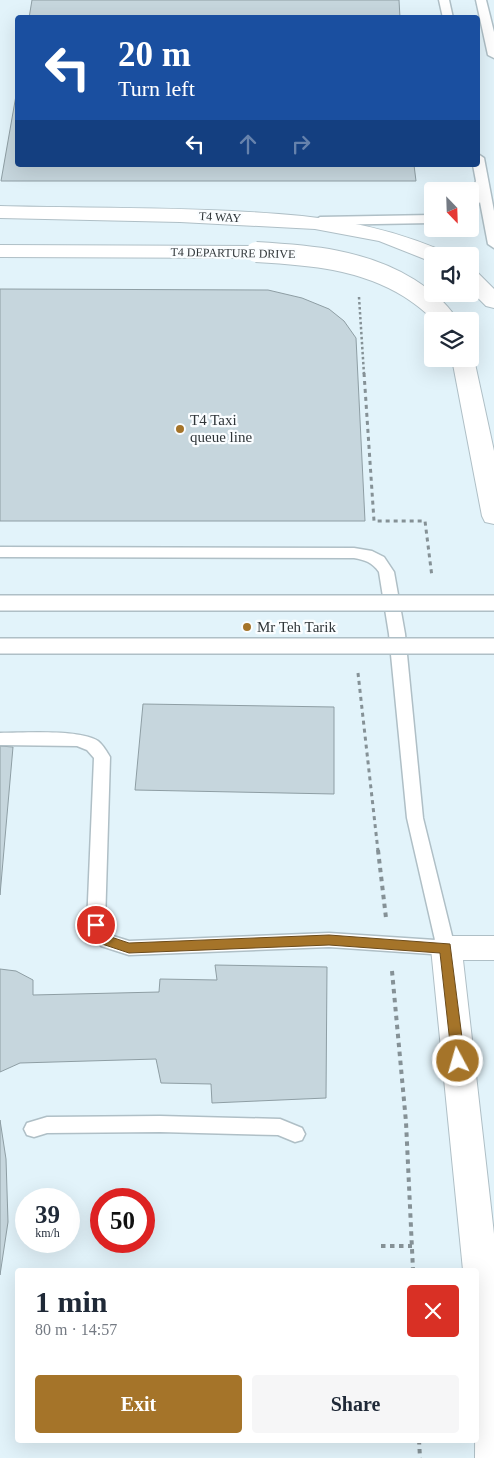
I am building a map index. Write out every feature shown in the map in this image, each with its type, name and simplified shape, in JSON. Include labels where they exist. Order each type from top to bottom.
[{"type":"main road","name":"T4 WAY","points":[[0,212],[165,214],[306,222],[354,227],[387,236],[424,251]]},
{"type":"main road","name":"T4 DEPARTURE DRIVE","points":[[0,251],[256,252],[326,257],[356,264],[386,275],[405,285],[428,302],[437,312]]},
{"type":"main road","points":[[479,287],[494,301]]},
{"type":"main road","points":[[465,367],[494,516]]},
{"type":"main road","points":[[494,948],[446,948],[490,1330],[494,1458]]},
{"type":"lane","points":[[444,0],[447,15]]},
{"type":"lane","points":[[481,0],[494,55]]},
{"type":"lane","points":[[480,167],[494,244]]},
{"type":"lane","points":[[479,192],[482,182]]},
{"type":"lane","points":[[306,222],[424,219]]},
{"type":"lane","points":[[0,552],[354,552],[379,561],[386,572],[397,634],[415,818],[446,948],[329,940],[129,948],[107,941],[96,925],[102,757],[93,746],[78,740],[0,739]]},
{"type":"lane","points":[[0,602],[494,603]]},
{"type":"lane","points":[[0,646],[494,646]]},
{"type":"lane","points":[[34,1129],[47,1125],[280,1126],[296,1134]]},
{"type":"path","points":[[381,1246],[412,1246]]},
{"type":"path","points":[[419,1443],[420,1458]]},
{"type":"building","points":[[32,0],[399,0],[400,15],[30,15]]},
{"type":"building","points":[[15,101],[15,167],[414,167],[416,181],[1,181]]},
{"type":"building","name":"T4 Taxi queue line","points":[[0,289],[268,290],[302,298],[329,309],[344,321],[356,338],[365,521],[0,521]]},
{"type":"building","points":[[143,704],[334,707],[334,794],[135,790]]},
{"type":"building","points":[[0,746],[13,747],[0,895]]},
{"type":"building","points":[[215,965],[327,967],[326,1098],[212,1103],[211,1084],[161,1083],[156,1059],[20,1063],[0,1072],[0,969],[16,971],[33,980],[33,995],[159,992],[160,979],[217,980]]},
{"type":"building","points":[[0,1120],[6,1159],[8,1222],[0,1275]]},
{"type":"place","name":"T4 Taxi queue line","points":[[180,429]]},
{"type":"place","name":"Mr Teh Tarik","points":[[247,627]]},
{"type":"route","points":[[96,925],[107,941],[129,948],[329,940],[446,948],[458,1061]]}]
